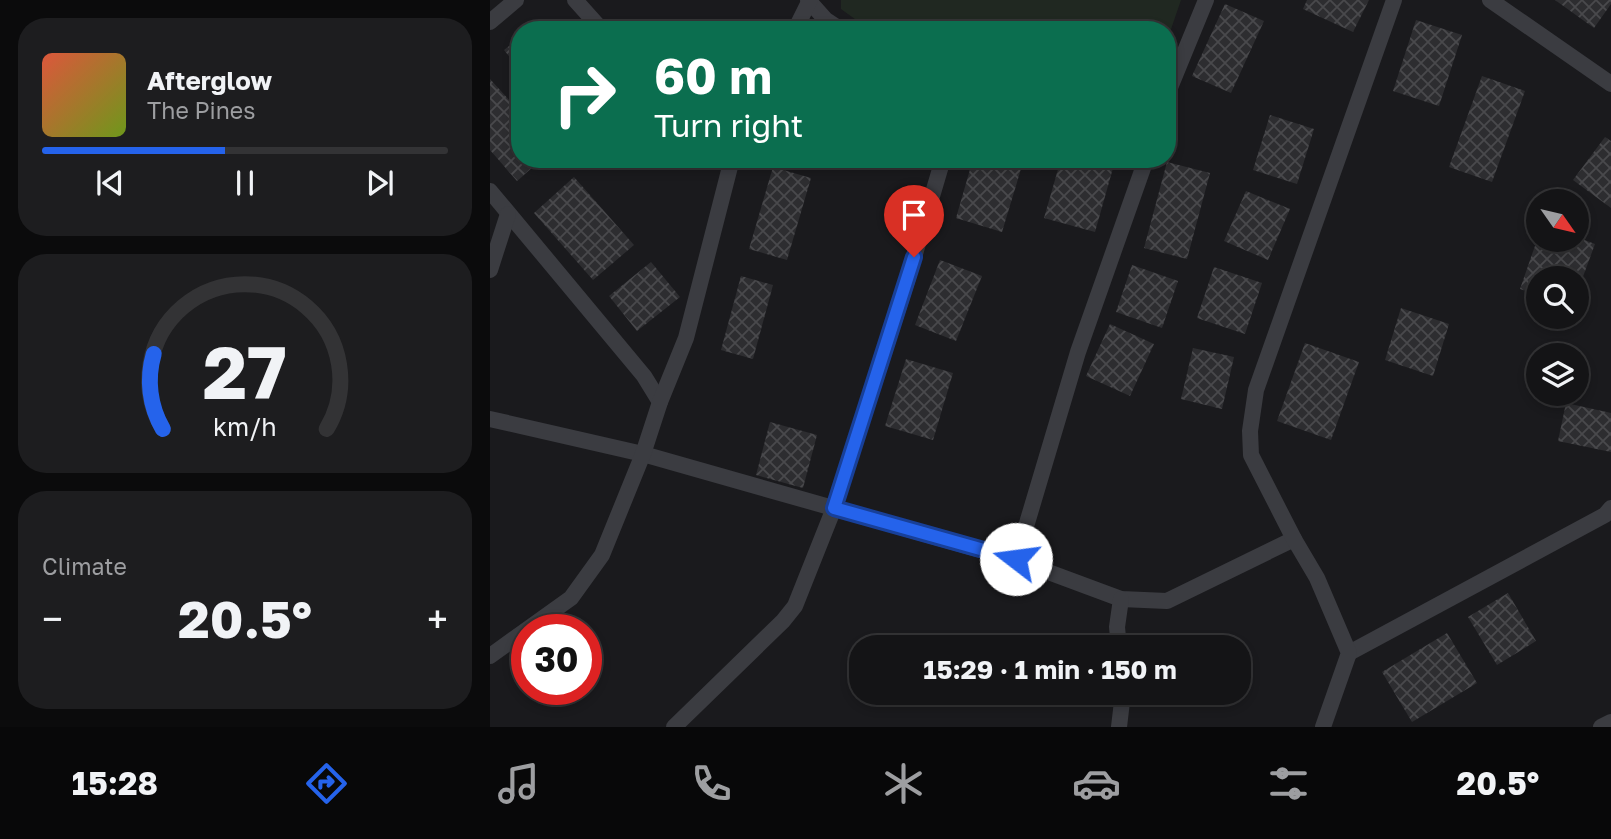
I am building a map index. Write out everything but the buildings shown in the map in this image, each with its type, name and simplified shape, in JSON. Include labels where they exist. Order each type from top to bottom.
[{"type":"street","points":[[490,22],[516,0]]},
{"type":"street","points":[[575,0],[594,21]]},
{"type":"street","points":[[799,21],[809,0],[828,21]]},
{"type":"street","points":[[1176,74],[1206,0]]},
{"type":"street","points":[[1349,653],[1317,579],[1251,455],[1250,431],[1256,390],[1394,0]]},
{"type":"street","points":[[1490,0],[1611,84]]},
{"type":"street","points":[[490,656],[571,598],[602,555],[686,338],[729,168]]},
{"type":"street","points":[[674,727],[783,621],[794,606],[834,508],[940,168]]},
{"type":"street","points":[[1016,559],[1078,352],[1143,168]]},
{"type":"street","points":[[490,191],[644,376],[660,402]]},
{"type":"street","points":[[490,270],[508,214]]},
{"type":"street","points":[[490,419],[643,454],[1016,559],[1122,599],[1167,601],[1294,539]]},
{"type":"street","points":[[1323,727],[1349,653],[1605,515],[1611,508]]},
{"type":"street","points":[[1118,635],[1122,599]]},
{"type":"street","points":[[1119,727],[1122,705]]},
{"type":"street","points":[[1601,727],[1611,722]]},
{"type":"shaded area","points":[[841,0],[1181,0],[1174,21],[858,21],[841,9]]},
{"type":"route","points":[[914,257],[834,508],[1016,559]]}]
